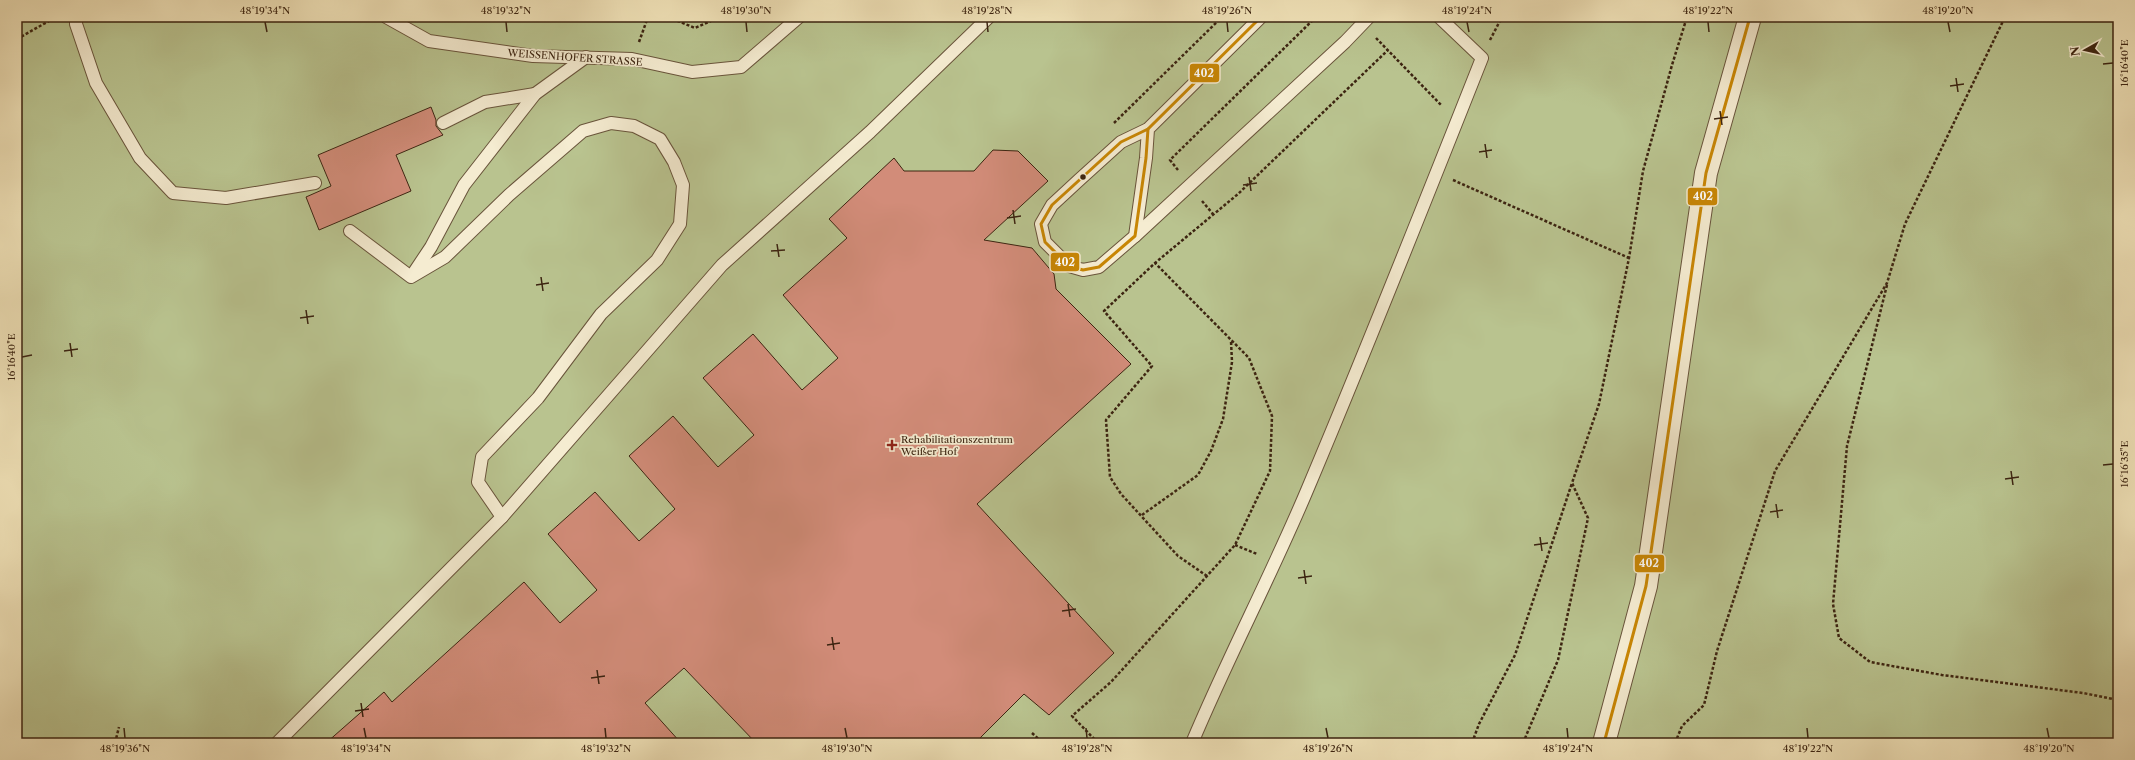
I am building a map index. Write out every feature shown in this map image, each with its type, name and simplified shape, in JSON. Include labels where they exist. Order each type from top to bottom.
[{"type":"street","points":[[1604,743],[1646,586],[1706,173],[1750,17]]},
{"type":"lane","points":[[76,17],[76,24],[96,83],[140,158],[173,193],[226,198],[315,182]]},
{"type":"lane","name":"WEISSENHOFER STRASSE","points":[[386,17],[429,41],[533,56],[632,59],[692,72],[741,67],[799,17]]},
{"type":"lane","points":[[277,743],[502,517],[722,265],[870,132],[989,17]]},
{"type":"lane","points":[[1260,17],[1148,129],[1121,142],[1052,205],[1041,224],[1044,242],[1069,266],[1083,270],[1099,267],[1190,185],[1365,21]]},
{"type":"lane","points":[[1192,743],[1219,678],[1275,561],[1362,360],[1482,58],[1439,17]]},
{"type":"lane","points":[[411,277],[431,247],[464,186],[535,94],[586,58]]},
{"type":"lane","points":[[443,123],[485,102],[535,94]]},
{"type":"lane","points":[[411,277],[445,257],[509,195],[583,131],[611,123],[634,126],[660,139],[674,162],[683,185],[680,224],[658,260],[602,314],[538,398],[482,457],[478,482],[502,517]]},
{"type":"lane","points":[[1134,236],[1146,158],[1148,129]]},
{"type":"lane","points":[[350,231],[411,277]]},
{"type":"path","points":[[17,39],[56,17]]},
{"type":"path","points":[[632,59],[648,17]]},
{"type":"path","points":[[668,17],[696,28],[720,17]]},
{"type":"path","points":[[1111,125],[1222,17]]},
{"type":"path","points":[[1213,214],[1170,160],[1316,17]]},
{"type":"path","points":[[1482,58],[1502,17]]},
{"type":"path","points":[[1472,743],[1479,724],[1515,655],[1599,404],[1629,258],[1643,171],[1672,65],[1687,17]]},
{"type":"path","points":[[2005,17],[1905,224],[1887,283],[1847,446],[1833,604],[1839,638],[1870,662],[1942,675],[2083,693],[2118,700]]},
{"type":"path","points":[[1365,21],[1388,50],[1457,121]]},
{"type":"path","points":[[1207,576],[1178,556],[1142,515],[1121,494],[1110,477],[1106,420],[1152,366],[1104,311],[1155,263],[1238,194],[1388,50]]},
{"type":"path","points":[[1436,173],[1629,258]]},
{"type":"path","points":[[1098,743],[1072,716],[1111,682],[1236,545],[1270,471],[1272,416],[1249,358],[1155,263]]},
{"type":"path","points":[[1675,743],[1682,726],[1704,704],[1717,651],[1775,471],[1887,283]]},
{"type":"path","points":[[1142,515],[1198,475],[1211,451],[1223,419],[1232,362],[1231,340]]},
{"type":"path","points":[[1523,743],[1558,660],[1588,518],[1572,483]]},
{"type":"path","points":[[1236,545],[1275,561]]},
{"type":"path","points":[[115,743],[119,727]]},
{"type":"path","points":[[1032,732],[1043,743]]},
{"type":"green space","points":[[17,17],[2118,17],[2118,743],[17,743]]},
{"type":"building","points":[[431,107],[436,120],[436,126],[443,135],[396,155],[411,191],[319,230],[306,197],[331,186],[318,155]]},
{"type":"building","name":"Rehabilitationszentrum Weißer Hof","points":[[993,150],[1018,151],[1048,181],[984,240],[1032,248],[1054,274],[1056,289],[1131,364],[977,504],[1114,653],[1049,715],[1024,694],[975,743],[756,743],[684,668],[645,703],[681,743],[326,743],[384,692],[392,702],[524,582],[560,623],[597,590],[548,534],[595,492],[639,541],[675,509],[629,456],[673,416],[718,467],[754,435],[703,378],[753,334],[802,390],[838,358],[783,295],[847,238],[829,219],[894,158],[904,171],[974,171]]},
{"type":"transit line","name":"402","points":[[1148,129],[1261,17]]},
{"type":"transit line","name":"402","points":[[1604,743],[1646,586],[1706,173],[1750,17]]},
{"type":"transit line","name":"402","points":[[1148,129],[1146,158],[1135,236],[1099,267],[1083,270],[1069,266],[1045,242],[1041,224],[1052,205],[1121,142],[1148,129]]},
{"type":"place","name":"Rehabilitationszentrum Weißer Hof","points":[[892,445]]}]
